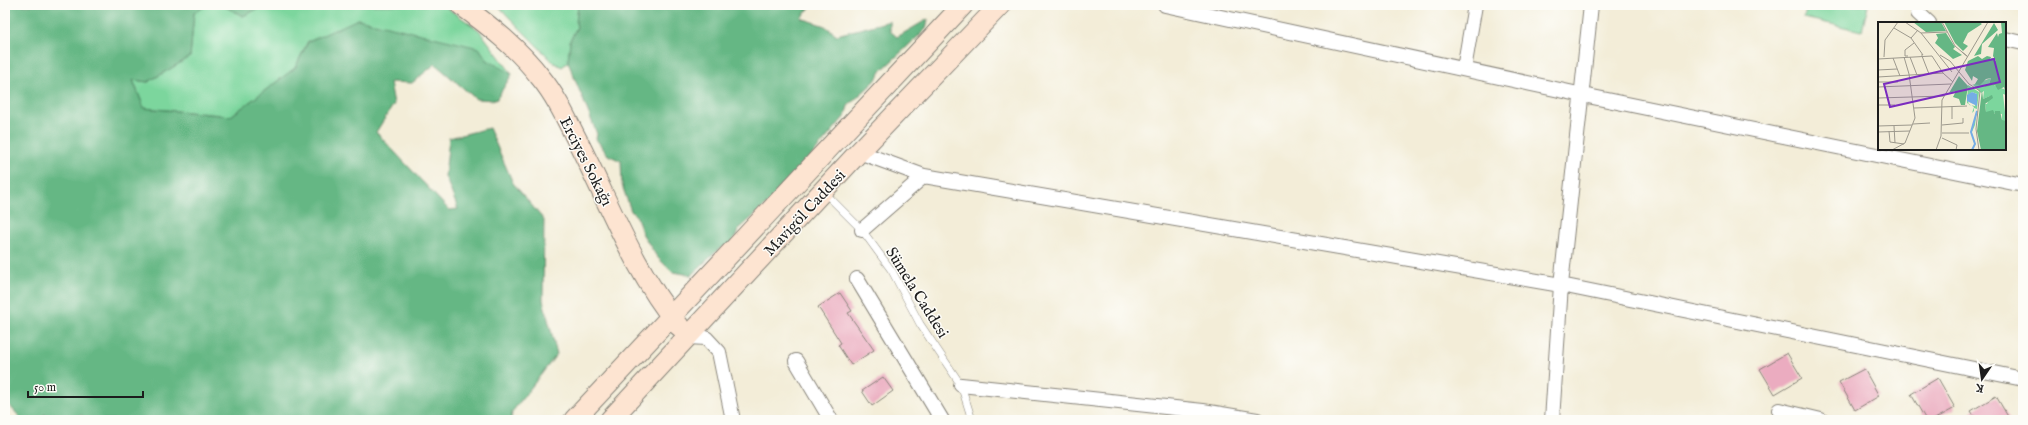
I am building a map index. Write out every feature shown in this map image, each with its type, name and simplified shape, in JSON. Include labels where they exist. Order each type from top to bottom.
[{"type":"main road","name":"Erciyes Sokağı","points":[[461,5],[519,52],[542,78],[589,164],[625,241],[644,275],[672,317],[688,337]]},
{"type":"main road","name":"Mavigöl Caddesi","points":[[574,420],[963,5]]},
{"type":"main road","name":"Mavigöl Caddesi","points":[[610,420],[859,152],[1000,5]]},
{"type":"street","points":[[1165,5],[1583,95],[2023,184]]},
{"type":"street","points":[[1464,69],[1475,5]]},
{"type":"street","points":[[1552,420],[1561,285],[1583,95],[1591,5]]},
{"type":"street","points":[[1918,14],[1928,22]]},
{"type":"street","points":[[2006,39],[2023,43]]},
{"type":"street","points":[[859,152],[924,176],[1561,285],[2023,378]]},
{"type":"street","points":[[862,230],[924,176]]},
{"type":"street","points":[[857,280],[942,420]]},
{"type":"street","points":[[688,337],[706,338],[719,352],[733,420]]},
{"type":"street","points":[[796,361],[831,420]]},
{"type":"street","points":[[961,384],[1204,416],[1257,420]]},
{"type":"street","points":[[1779,410],[1820,420]]},
{"type":"lane","name":"Sümela Caddesi","points":[[823,191],[862,230],[892,271],[920,324],[961,384],[972,420]]},
{"type":"green space","points":[[5,5],[207,5],[194,13],[190,57],[148,82],[133,80],[144,108],[231,116],[295,68],[308,42],[358,19],[479,48],[487,60],[512,74],[496,100],[476,99],[435,64],[412,83],[390,82],[394,104],[376,132],[449,210],[458,209],[445,176],[449,138],[489,128],[513,183],[544,220],[543,300],[557,354],[512,412],[511,420],[84,420],[82,415],[72,419],[58,420],[44,414],[45,420],[20,420],[18,415],[5,401]]},
{"type":"green space","points":[[207,5],[222,5],[243,16],[266,5],[290,7],[291,5],[443,5],[479,30],[512,74],[487,60],[479,48],[308,41],[295,68],[231,116],[144,108],[133,80],[148,82],[190,57],[194,13]]},
{"type":"green space","points":[[222,5],[266,5],[243,16]]},
{"type":"green space","points":[[497,5],[578,5],[577,27],[570,41],[568,62],[562,67],[554,63]]},
{"type":"green space","points":[[578,5],[812,5],[801,18],[825,26],[837,35],[890,21],[890,31],[897,37],[928,19],[926,29],[882,70],[875,81],[848,106],[845,116],[782,191],[739,229],[732,243],[718,250],[691,275],[672,272],[657,257],[642,233],[637,217],[631,211],[622,185],[621,161],[608,155],[596,139],[597,134],[568,62],[570,41],[577,27]]},
{"type":"green space","points":[[1807,5],[1868,5],[1862,31],[1804,18]]},
{"type":"building","points":[[840,293],[852,311],[848,313],[874,350],[851,365],[838,345],[841,343],[818,307]]},
{"type":"building","points":[[1787,353],[1802,378],[1775,394],[1760,369]]},
{"type":"building","points":[[1864,369],[1879,396],[1855,410],[1839,382]]},
{"type":"building","points":[[883,377],[893,391],[872,406],[862,391]]},
{"type":"building","points":[[1938,378],[1955,408],[1933,420],[1926,420],[1911,394]]},
{"type":"building","points":[[1996,396],[2010,420],[1977,420],[1971,411]]}]
